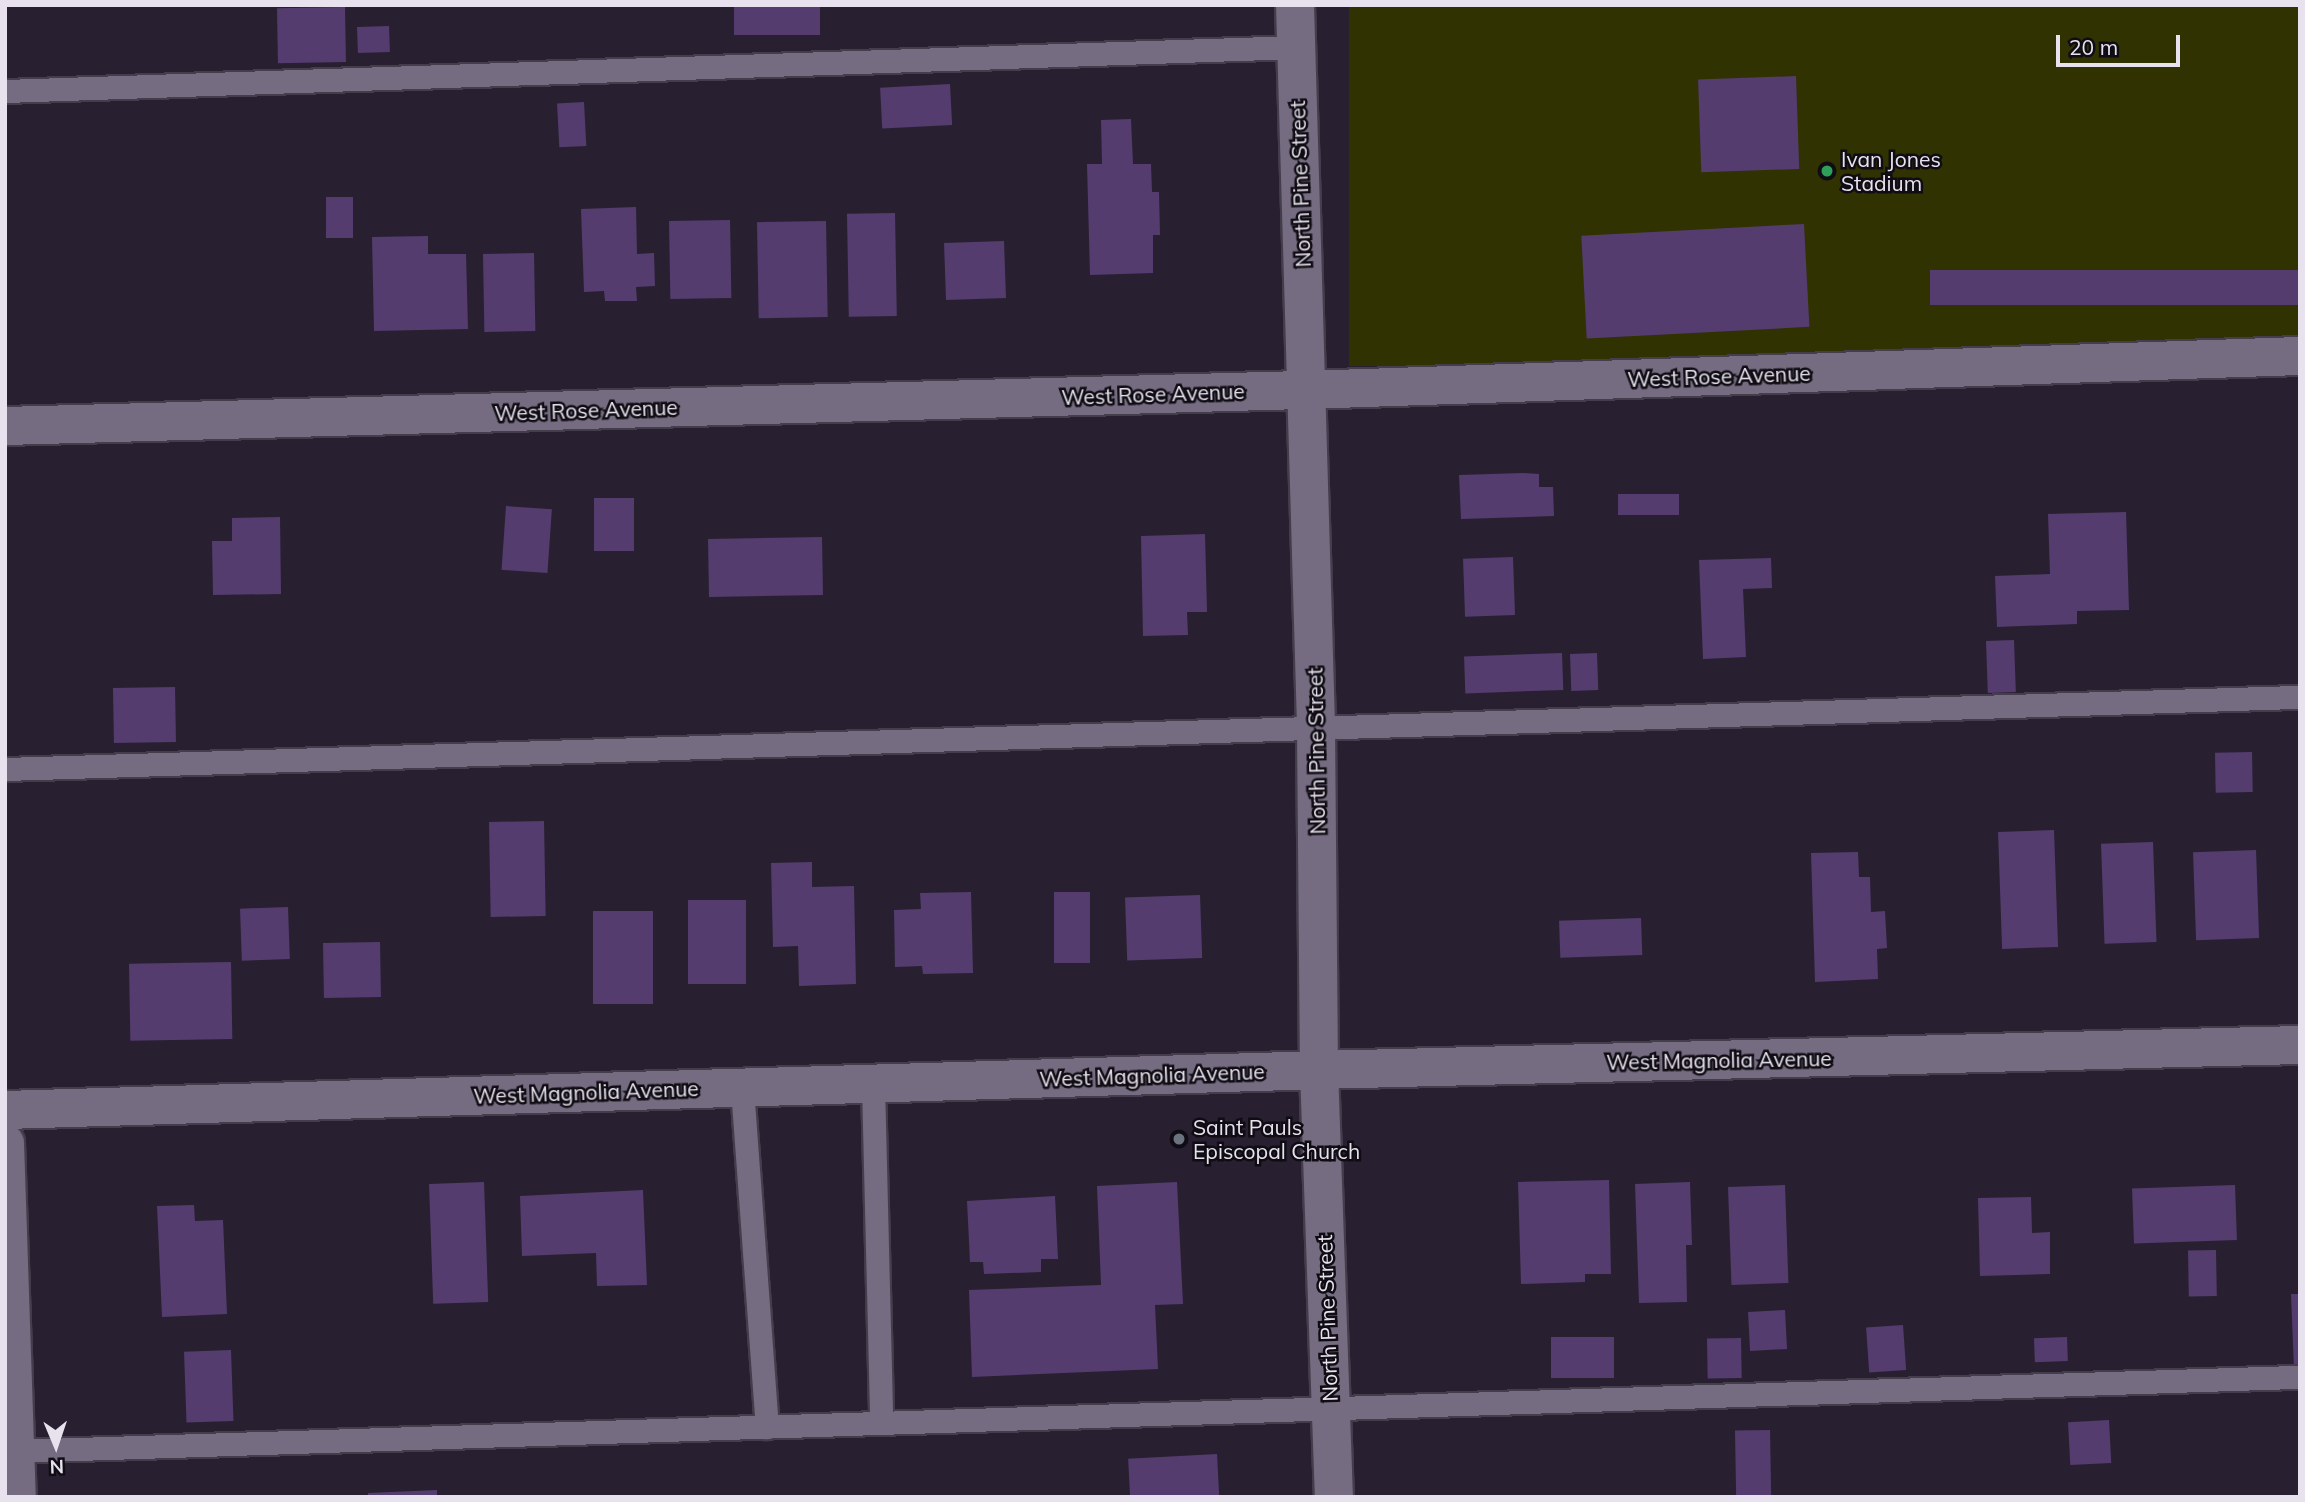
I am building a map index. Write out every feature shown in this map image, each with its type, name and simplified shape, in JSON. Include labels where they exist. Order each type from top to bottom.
[{"type":"street","name":"North Pine Street","points":[[1295,5],[1316,727],[1319,1070],[1334,1497]]},
{"type":"street","name":"West Rose Avenue","points":[[5,426],[1306,390],[2300,356]]},
{"type":"street","name":"West Magnolia Avenue","points":[[5,1110],[1319,1070],[2300,1045]]},
{"type":"street","points":[[5,1143],[12,1428],[17,1497]]},
{"type":"lane","points":[[5,91],[1296,47]]},
{"type":"lane","points":[[5,769],[2300,697]]},
{"type":"lane","points":[[873,1084],[881,1423]]},
{"type":"lane","points":[[742,1088],[766,1427]]},
{"type":"lane","points":[[12,1428],[766,1427],[2300,1377]]},
{"type":"shaded area","name":"Ivan Jones Stadium","points":[[1349,5],[2300,5],[2300,366],[1349,366]]},
{"type":"building","points":[[734,5],[820,5],[820,35],[734,35]]},
{"type":"building","points":[[345,7],[346,62],[278,63],[277,8]]},
{"type":"building","points":[[389,26],[390,52],[358,53],[357,27]]},
{"type":"building","points":[[1796,76],[1799,169],[1701,172],[1698,79]]},
{"type":"building","points":[[950,84],[952,125],[882,129],[880,88]]},
{"type":"building","points":[[584,102],[586,146],[559,147],[557,103]]},
{"type":"building","points":[[1131,119],[1133,164],[1151,164],[1152,192],[1159,192],[1160,235],[1153,235],[1153,273],[1090,275],[1087,164],[1102,164],[1101,120]]},
{"type":"building","points":[[326,197],[353,197],[353,238],[326,238]]},
{"type":"building","points":[[636,207],[637,254],[654,253],[655,286],[636,287],[637,301],[605,301],[604,291],[584,292],[581,209]]},
{"type":"building","points":[[895,213],[897,316],[849,317],[847,214]]},
{"type":"building","points":[[730,220],[731,298],[670,299],[669,221]]},
{"type":"building","points":[[826,221],[828,317],[759,318],[757,222]]},
{"type":"building","points":[[1804,224],[1809,327],[1587,339],[1581,236]]},
{"type":"building","points":[[428,236],[428,254],[466,254],[468,329],[374,331],[372,237]]},
{"type":"building","points":[[1004,241],[1006,298],[946,300],[944,243]]},
{"type":"building","points":[[534,253],[535,331],[484,332],[483,254]]},
{"type":"building","points":[[1930,270],[2300,270],[2300,305],[1930,305]]},
{"type":"building","points":[[1539,474],[1539,487],[1553,487],[1554,516],[1461,519],[1459,475]]},
{"type":"building","points":[[1618,494],[1679,494],[1679,515],[1618,515]]},
{"type":"building","points":[[594,498],[634,498],[634,551],[594,551]]},
{"type":"building","points":[[506,506],[552,509],[547,573],[502,570]]},
{"type":"building","points":[[2126,512],[2129,610],[2077,611],[2077,624],[1997,627],[1995,576],[2050,574],[2048,514]]},
{"type":"building","points":[[280,517],[281,594],[213,595],[212,541],[232,541],[232,518]]},
{"type":"building","points":[[1205,534],[1207,612],[1187,612],[1188,635],[1143,636],[1141,536]]},
{"type":"building","points":[[822,537],[823,595],[709,597],[708,539]]},
{"type":"building","points":[[1513,557],[1515,615],[1465,617],[1463,559]]},
{"type":"building","points":[[1771,558],[1772,588],[1743,589],[1746,657],[1703,659],[1699,560]]},
{"type":"building","points":[[2014,640],[2016,692],[1988,693],[1986,641]]},
{"type":"building","points":[[1562,653],[1563,690],[1465,693],[1464,656]]},
{"type":"building","points":[[1597,653],[1598,690],[1571,691],[1570,654]]},
{"type":"building","points":[[175,687],[176,742],[114,743],[113,688]]},
{"type":"building","points":[[2252,752],[2253,792],[2216,793],[2215,753]]},
{"type":"building","points":[[544,821],[546,916],[491,917],[489,822]]},
{"type":"building","points":[[2054,830],[2058,947],[2002,949],[1998,832]]},
{"type":"building","points":[[2153,842],[2156,942],[2105,944],[2101,844]]},
{"type":"building","points":[[2256,850],[2259,938],[2196,940],[2193,852]]},
{"type":"building","points":[[1858,852],[1859,877],[1870,877],[1871,912],[1885,911],[1887,948],[1877,949],[1878,979],[1815,982],[1811,853]]},
{"type":"building","points":[[812,862],[812,887],[854,886],[856,984],[799,986],[798,946],[773,947],[771,863]]},
{"type":"building","points":[[971,892],[973,973],[923,974],[922,966],[895,967],[894,910],[921,909],[920,893]]},
{"type":"building","points":[[1054,892],[1090,892],[1090,963],[1054,963]]},
{"type":"building","points":[[1200,895],[1202,958],[1127,961],[1125,898]]},
{"type":"building","points":[[688,900],[746,900],[746,984],[688,984]]},
{"type":"building","points":[[288,907],[290,959],[242,961],[240,909]]},
{"type":"building","points":[[593,911],[653,911],[653,1004],[593,1004]]},
{"type":"building","points":[[1641,918],[1642,955],[1560,958],[1559,921]]},
{"type":"building","points":[[380,942],[381,997],[324,998],[323,943]]},
{"type":"building","points":[[231,962],[232,1039],[130,1041],[129,964]]},
{"type":"building","points":[[1609,1180],[1611,1274],[1585,1274],[1585,1282],[1521,1284],[1518,1182]]},
{"type":"building","points":[[484,1182],[488,1302],[433,1304],[429,1184]]},
{"type":"building","points":[[1177,1182],[1183,1304],[1155,1305],[1158,1369],[972,1377],[969,1290],[1101,1285],[1097,1186]]},
{"type":"building","points":[[1690,1182],[1692,1245],[1686,1245],[1687,1302],[1639,1303],[1635,1184]]},
{"type":"building","points":[[1785,1185],[1788,1283],[1731,1285],[1728,1187]]},
{"type":"building","points":[[2235,1185],[2237,1240],[2134,1244],[2132,1189]]},
{"type":"building","points":[[643,1190],[647,1285],[597,1286],[596,1253],[522,1256],[520,1196]]},
{"type":"building","points":[[1055,1196],[1058,1259],[1041,1259],[1041,1272],[984,1274],[983,1262],[970,1262],[967,1201]]},
{"type":"building","points":[[2031,1197],[2032,1233],[2050,1232],[2050,1274],[1980,1276],[1978,1198]]},
{"type":"building","points":[[194,1205],[195,1221],[223,1220],[227,1314],[162,1317],[157,1206]]},
{"type":"building","points":[[2188,1250],[2216,1250],[2217,1296],[2189,1296]]},
{"type":"building","points":[[2291,1294],[2300,1294],[2300,1369],[2294,1369]]},
{"type":"building","points":[[1785,1310],[1787,1349],[1750,1351],[1748,1312]]},
{"type":"building","points":[[1903,1325],[1906,1370],[1869,1372],[1866,1328]]},
{"type":"building","points":[[1551,1337],[1614,1337],[1614,1378],[1551,1378]]},
{"type":"building","points":[[2067,1337],[2068,1361],[2035,1362],[2034,1338]]},
{"type":"building","points":[[1741,1338],[1742,1378],[1708,1379],[1707,1339]]},
{"type":"building","points":[[231,1350],[233,1421],[187,1423],[184,1352]]},
{"type":"building","points":[[2109,1420],[2111,1463],[2070,1465],[2068,1422]]},
{"type":"building","points":[[1770,1430],[1771,1497],[1736,1497],[1735,1431]]},
{"type":"building","points":[[1217,1454],[1219,1497],[1130,1497],[1128,1459]]},
{"type":"building","points":[[437,1490],[437,1497],[368,1497],[368,1493]]},
{"type":"place","name":"Ivan Jones Stadium","points":[[1827,171]]},
{"type":"place","name":"Saint Pauls Episcopal Church","points":[[1179,1139]]}]
